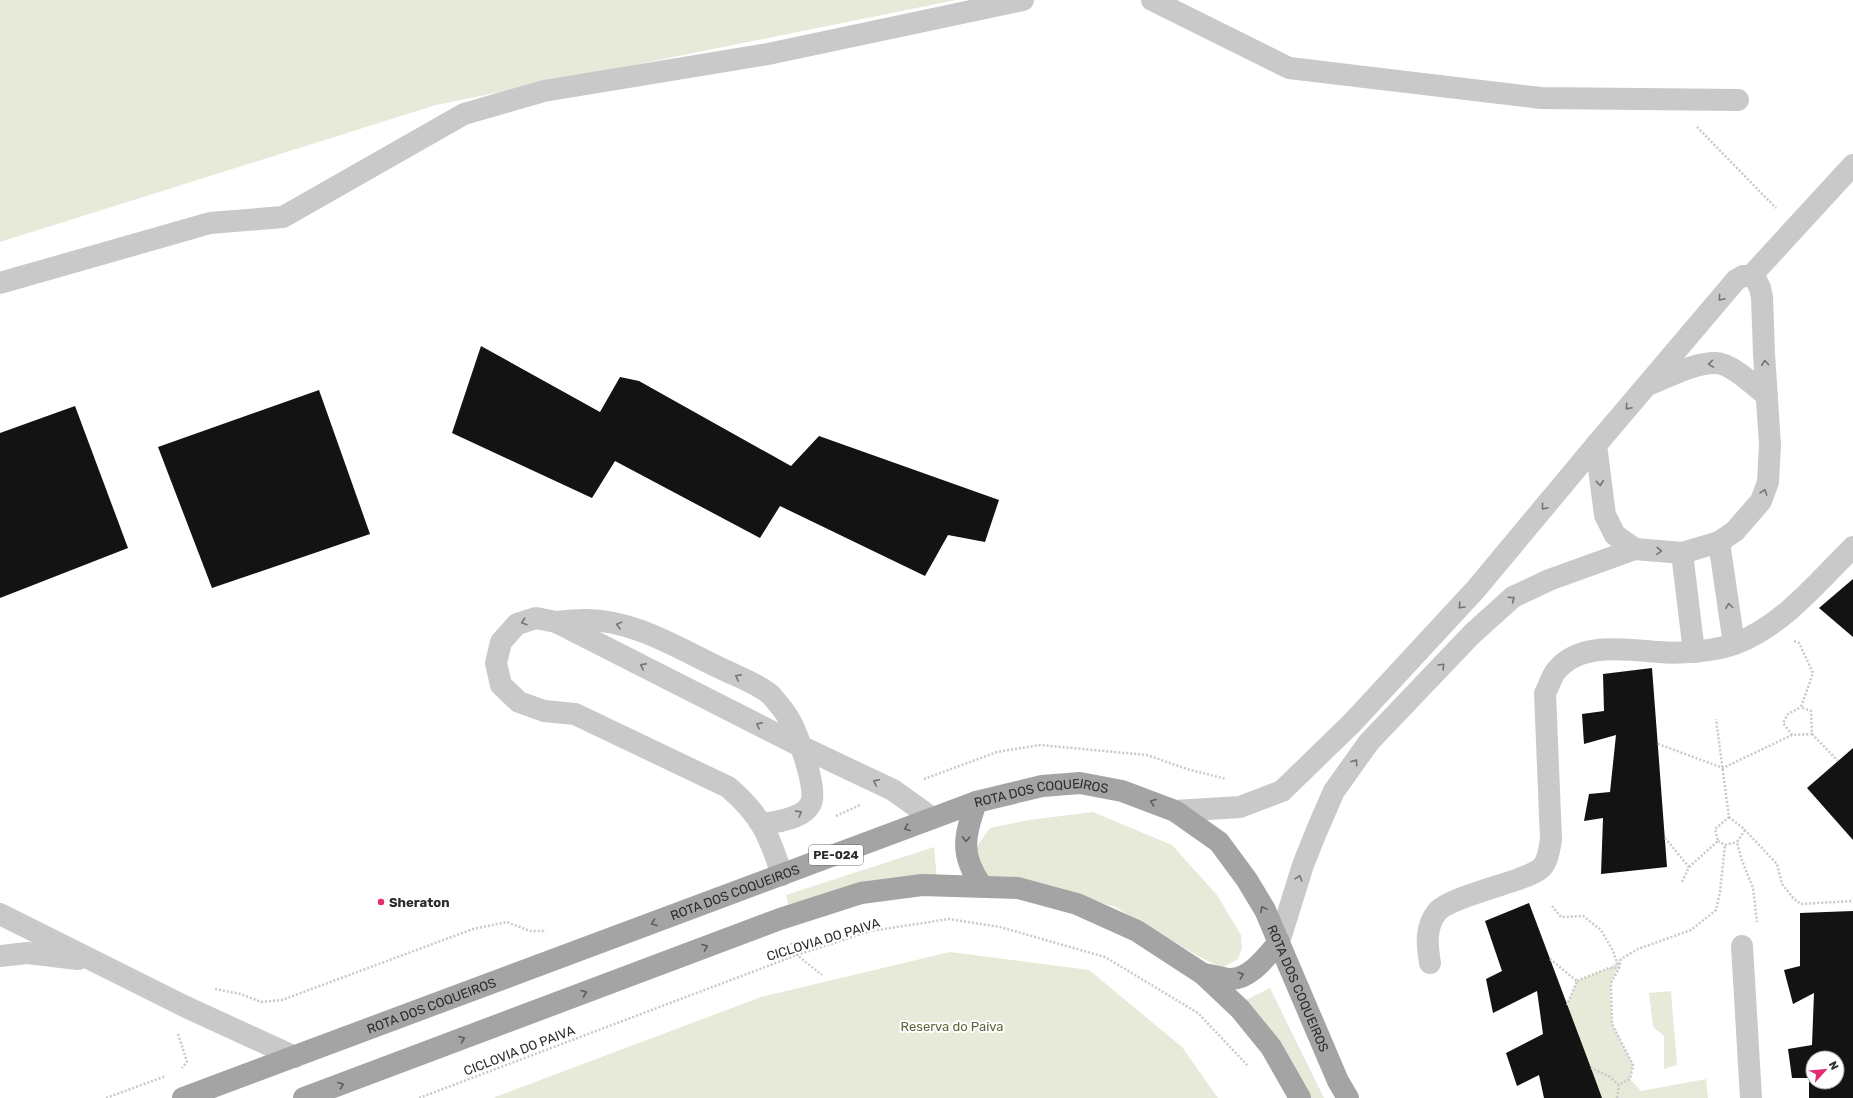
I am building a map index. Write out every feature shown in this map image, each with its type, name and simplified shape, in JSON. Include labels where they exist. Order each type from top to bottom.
[{"type":"main road","name":"ROTA DOS COQUEIROS","points":[[183,1098],[976,802],[1042,786],[1080,783],[1122,791],[1175,811],[1219,842],[1248,880],[1264,910],[1338,1081],[1348,1098]]},
{"type":"main road","points":[[976,802],[966,831],[965,848],[970,865],[981,885]]},
{"type":"main road","points":[[304,1098],[780,919],[861,893],[922,885],[981,885],[1018,888],[1077,904],[1137,931],[1204,974],[1240,1009],[1271,1048],[1300,1098]]},
{"type":"main road","points":[[1204,974],[1230,979],[1247,974],[1262,961],[1279,942]]},
{"type":"lane","points":[[0,283],[210,223],[283,217],[464,114],[544,91],[768,54],[1023,0]]},
{"type":"lane","points":[[1152,0],[1289,68],[1541,98],[1738,100]]},
{"type":"lane","points":[[1175,811],[1240,808],[1282,791],[1352,723],[1476,590],[1596,445],[1736,280],[1743,276],[1751,276],[1853,165]]},
{"type":"lane","points":[[1279,942],[1304,865],[1331,798],[1369,742],[1472,634],[1513,596],[1549,580],[1635,549],[1682,553],[1720,542],[1735,531],[1761,501],[1768,482],[1770,445],[1762,297],[1760,288],[1751,276]]},
{"type":"lane","points":[[1647,385],[1689,368],[1717,363],[1741,374],[1767,396]]},
{"type":"lane","points":[[1596,445],[1604,515],[1615,534],[1635,549]]},
{"type":"lane","points":[[1720,542],[1734,644]]},
{"type":"lane","points":[[1430,963],[1427,944],[1429,926],[1437,911],[1452,902],[1528,875],[1542,867],[1548,856],[1551,840],[1545,693],[1556,671],[1572,658],[1598,649],[1624,648],[1660,652],[1694,652],[1734,644],[1767,628],[1795,604],[1853,547]]},
{"type":"lane","points":[[1682,553],[1694,652]]},
{"type":"lane","points":[[762,824],[783,821],[799,815],[811,804],[813,790],[800,746],[787,715],[770,695],[752,684],[646,632],[613,624],[585,620],[556,622],[536,618],[518,624],[501,642],[496,663],[501,685],[519,702],[544,711],[575,714],[728,787],[746,802],[762,824],[772,845],[782,875]]},
{"type":"lane","points":[[556,622],[800,746],[892,790],[932,818]]},
{"type":"lane","points":[[0,914],[186,1007],[295,1057]]},
{"type":"lane","points":[[1742,946],[1751,1098]]},
{"type":"lane","points":[[0,956],[27,953],[93,961]]},
{"type":"path","points":[[1671,99],[1796,227]]},
{"type":"path","points":[[1792,640],[1799,643],[1813,673],[1801,707],[1788,714],[1783,723],[1792,735]]},
{"type":"path","points":[[1801,707],[1811,711],[1812,734],[1838,761]]},
{"type":"path","points":[[1716,719],[1729,817],[1745,830],[1777,864],[1782,884],[1794,899],[1801,904],[1853,902]]},
{"type":"path","points":[[1658,744],[1723,768],[1792,735],[1812,734]]},
{"type":"path","points":[[829,819],[892,790],[997,752],[1040,745],[1146,755],[1193,770],[1233,780]]},
{"type":"path","points":[[1729,817],[1715,829],[1718,841],[1724,845],[1737,842],[1745,830]]},
{"type":"path","points":[[1665,838],[1689,867]]},
{"type":"path","points":[[1682,882],[1689,867],[1718,841]]},
{"type":"path","points":[[1737,842],[1740,858],[1753,888],[1757,925]]},
{"type":"path","points":[[1619,1085],[1630,1079],[1633,1065],[1612,1024],[1611,983],[1619,968],[1621,959],[1638,949],[1691,930],[1716,910],[1720,892],[1724,845]]},
{"type":"path","points":[[1552,906],[1561,916],[1583,916],[1601,930],[1613,951],[1619,968]]},
{"type":"path","name":"CICLOVIA DO PAIVA","points":[[419,1098],[797,955],[871,931],[949,919],[1000,927],[1105,957],[1198,1013],[1251,1069]]},
{"type":"path","points":[[180,1071],[187,1062],[176,1028],[194,993],[209,988],[221,989],[261,1002],[282,1000],[473,928],[508,922],[530,931],[550,932]]},
{"type":"path","points":[[1550,959],[1577,981]]},
{"type":"path","points":[[1567,1005],[1577,981],[1609,968],[1619,968]]},
{"type":"path","points":[[1591,1068],[1610,1077],[1619,1085]]},
{"type":"path","points":[[106,1098],[173,1073]]},
{"type":"path","points":[[1617,1098],[1619,1085]]},
{"type":"green space","points":[[0,0],[956,0],[436,105],[0,242]]},
{"type":"green space","points":[[1093,812],[1172,845],[1217,895],[1241,935],[1242,948],[1238,959],[1222,968],[1198,956],[1115,907],[1031,881],[977,878],[977,846],[990,828],[1029,820]]},
{"type":"green space","points":[[934,847],[937,880],[789,907],[786,895]]},
{"type":"green space","name":"Reserva do Paiva","points":[[950,952],[1089,970],[1182,1047],[1218,1098],[493,1098],[761,997]]},
{"type":"green space","points":[[1621,959],[1611,983],[1610,996],[1612,1024],[1633,1065],[1630,1079],[1641,1091],[1706,1079],[1708,1098],[1602,1098],[1567,1005],[1577,981],[1609,968]]},
{"type":"green space","points":[[1270,988],[1324,1098],[1310,1098],[1244,1001]]},
{"type":"green space","points":[[1671,991],[1677,1065],[1664,1069],[1664,1036],[1653,1027],[1649,993]]},
{"type":"building","points":[[481,346],[600,412],[620,377],[639,381],[791,466],[819,436],[999,500],[985,542],[948,535],[925,576],[780,506],[760,538],[615,461],[592,498],[452,433]]},
{"type":"building","points":[[319,390],[370,534],[212,588],[158,447]]},
{"type":"building","points":[[75,406],[128,548],[0,598],[0,433]]},
{"type":"building","points":[[1853,579],[1853,637],[1819,608]]},
{"type":"building","points":[[1652,668],[1667,867],[1601,874],[1603,818],[1584,821],[1589,794],[1610,792],[1616,735],[1584,744],[1582,714],[1604,711],[1603,674]]},
{"type":"building","points":[[1853,748],[1853,840],[1807,788]]},
{"type":"building","points":[[1529,903],[1602,1098],[1544,1098],[1539,1075],[1517,1086],[1506,1053],[1543,1034],[1537,991],[1493,1013],[1486,979],[1502,971],[1485,921]]},
{"type":"building","points":[[1853,911],[1853,1098],[1809,1098],[1809,1090],[1845,1090],[1845,1050],[1805,1050],[1805,1078],[1792,1078],[1788,1049],[1812,1045],[1814,993],[1793,1004],[1784,970],[1800,966],[1800,913]]},
{"type":"place","name":"Sheraton","points":[[381,902]]}]
